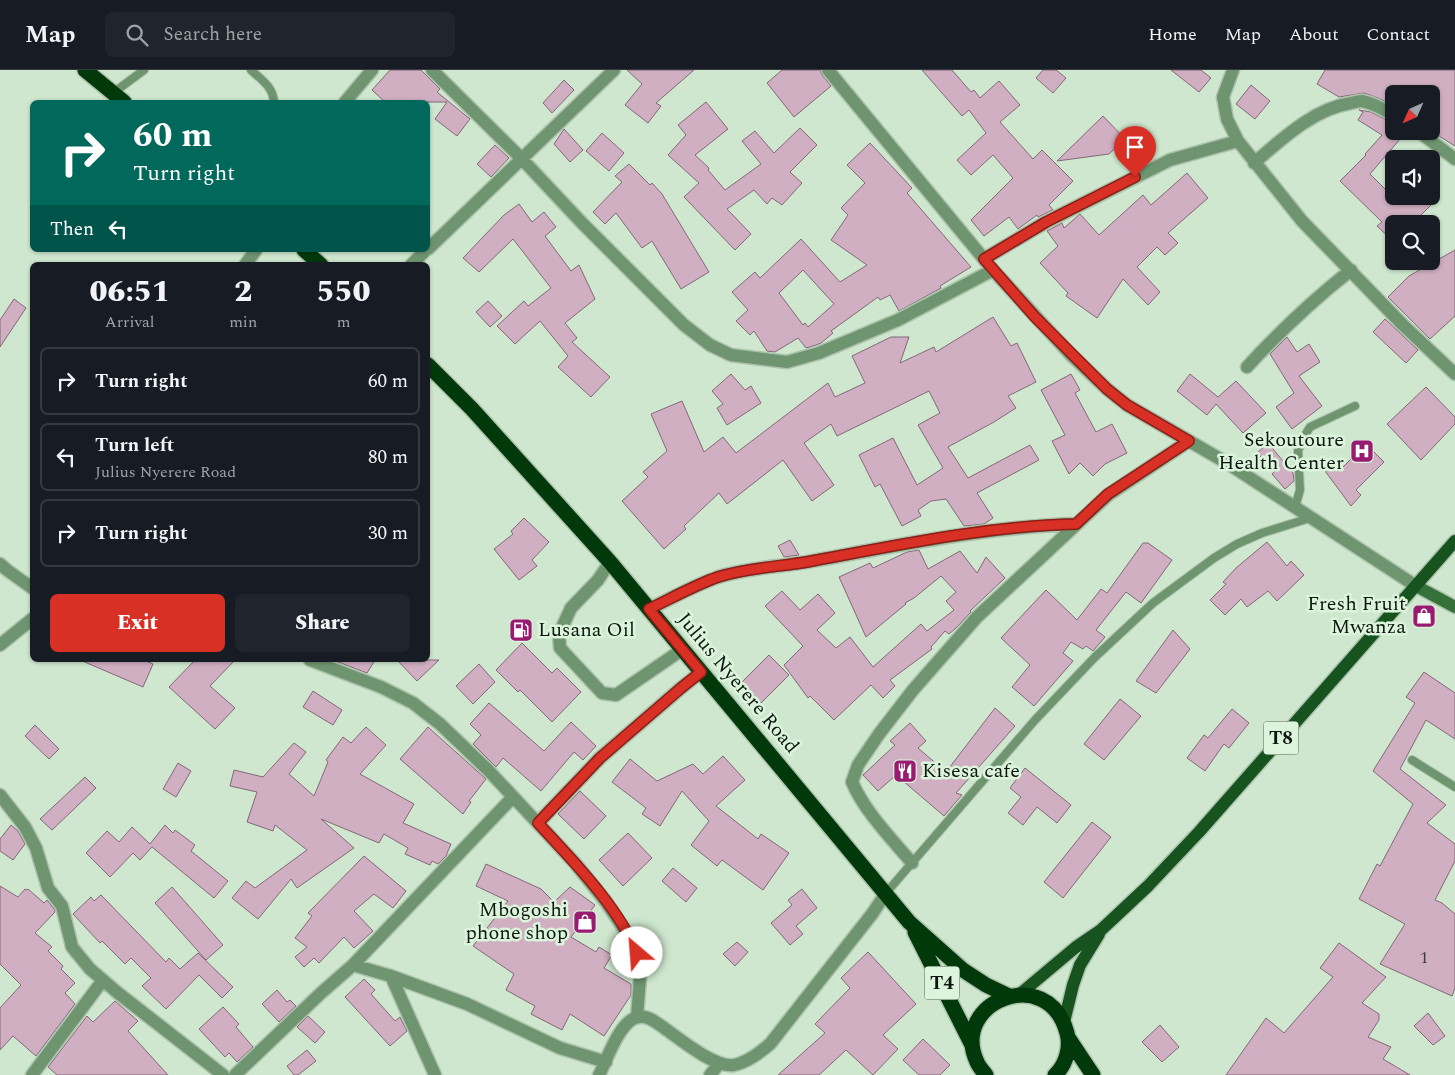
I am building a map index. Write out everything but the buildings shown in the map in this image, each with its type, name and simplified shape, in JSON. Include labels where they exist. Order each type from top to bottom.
[{"type":"highway","points":[[85,70],[118,98]]},
{"type":"highway","points":[[306,252],[318,262]]},
{"type":"highway","name":"Julius Nyerere Road","points":[[430,367],[472,409],[610,562],[909,922],[963,970],[986,985],[1014,995],[1038,998],[1054,1008],[1064,1022],[1069,1039],[1093,1075]]},
{"type":"highway","name":"Julius Nyerere Road","points":[[909,922],[973,1046],[977,1062],[986,1075]]},
{"type":"highway","name":"T4","points":[[973,1046],[974,1029],[982,1014],[993,1002],[1014,995]]},
{"type":"highway","name":"Julius Nyerere Road","points":[[1055,1075],[1060,1070],[1067,1055],[1069,1039]]},
{"type":"main road","name":"T8","points":[[1014,995],[1101,930],[1148,886],[1199,832],[1455,541]]},
{"type":"main road","name":"T8","points":[[1064,1022],[1080,965],[1101,930]]},
{"type":"street","points":[[347,100],[372,70]]},
{"type":"street","points":[[432,70],[521,158],[582,224],[684,325],[710,345],[731,355],[787,362],[819,354],[898,320],[993,270]]},
{"type":"street","points":[[430,247],[614,70]]},
{"type":"street","points":[[828,70],[993,270],[1065,349],[1107,389],[1127,405],[1228,463],[1416,586],[1455,607]]},
{"type":"street","points":[[1233,70],[1223,97],[1226,119],[1238,141],[1254,163],[1302,220],[1403,325],[1455,374]]},
{"type":"street","points":[[1254,163],[1287,135],[1336,105],[1362,101],[1385,111]]},
{"type":"street","points":[[1430,140],[1455,159]]},
{"type":"street","points":[[984,259],[1046,222],[1170,160],[1238,141]]},
{"type":"street","points":[[414,262],[425,252]]},
{"type":"street","points":[[1247,367],[1288,323],[1351,270]]},
{"type":"street","points":[[912,863],[858,794],[852,782],[858,765],[879,734],[914,690],[977,617],[1108,494],[1189,441]]},
{"type":"street","points":[[649,609],[716,578],[739,571],[810,562],[940,538],[1035,525],[1076,524]]},
{"type":"street","points":[[610,562],[598,580],[571,608],[559,634],[560,648],[602,693],[616,695],[683,649]]},
{"type":"street","points":[[0,564],[30,587]]},
{"type":"street","points":[[0,645],[30,622]]},
{"type":"street","points":[[315,662],[381,687],[413,702],[440,724],[513,797],[575,863],[606,902],[632,941],[641,965],[637,1017]]},
{"type":"street","points":[[538,823],[600,758],[701,672]]},
{"type":"street","points":[[0,795],[25,826],[36,848],[48,888],[62,906],[72,947],[90,969],[223,1075]]},
{"type":"street","points":[[236,1075],[321,993],[354,965],[513,797]]},
{"type":"street","points":[[599,1075],[622,1030],[637,1017],[646,1016],[707,1058],[720,1064],[733,1065],[756,1057],[770,1044],[872,914],[886,893]]},
{"type":"street","points":[[354,965],[391,976],[467,1004],[560,1048],[606,1062]]},
{"type":"street","points":[[391,976],[435,1075]]},
{"type":"street","points":[[32,1075],[104,980]]},
{"type":"street","points":[[710,1075],[720,1064]]},
{"type":"lane","points":[[118,98],[144,70]]},
{"type":"lane","points":[[251,70],[266,83],[273,94],[274,100]]},
{"type":"lane","points":[[1295,507],[1300,490],[1298,451],[1302,440],[1310,427],[1355,406]]},
{"type":"lane","points":[[886,893],[1042,713],[1094,657],[1153,603],[1214,558],[1237,544],[1262,533],[1310,518]]},
{"type":"lane","points":[[1412,760],[1455,787]]},
{"type":"place","name":"Sekoutoure Health Center","points":[[1362,451]]},
{"type":"place","name":"Fresh Fruit Mwanza","points":[[1424,616]]},
{"type":"place","name":"Lusana Oil","points":[[521,630]]},
{"type":"place","name":"Kisesa cafe","points":[[905,771]]},
{"type":"place","name":"Mbogoshi phone shop","points":[[585,922]]},
{"type":"route","points":[[637,953],[632,941],[606,902],[575,863],[538,823],[600,758],[701,672],[649,609],[716,578],[739,571],[810,562],[940,538],[1035,525],[1076,524],[1108,494],[1189,441],[1127,405],[1107,389],[1035,317],[984,259],[1046,222],[1135,177]]}]
